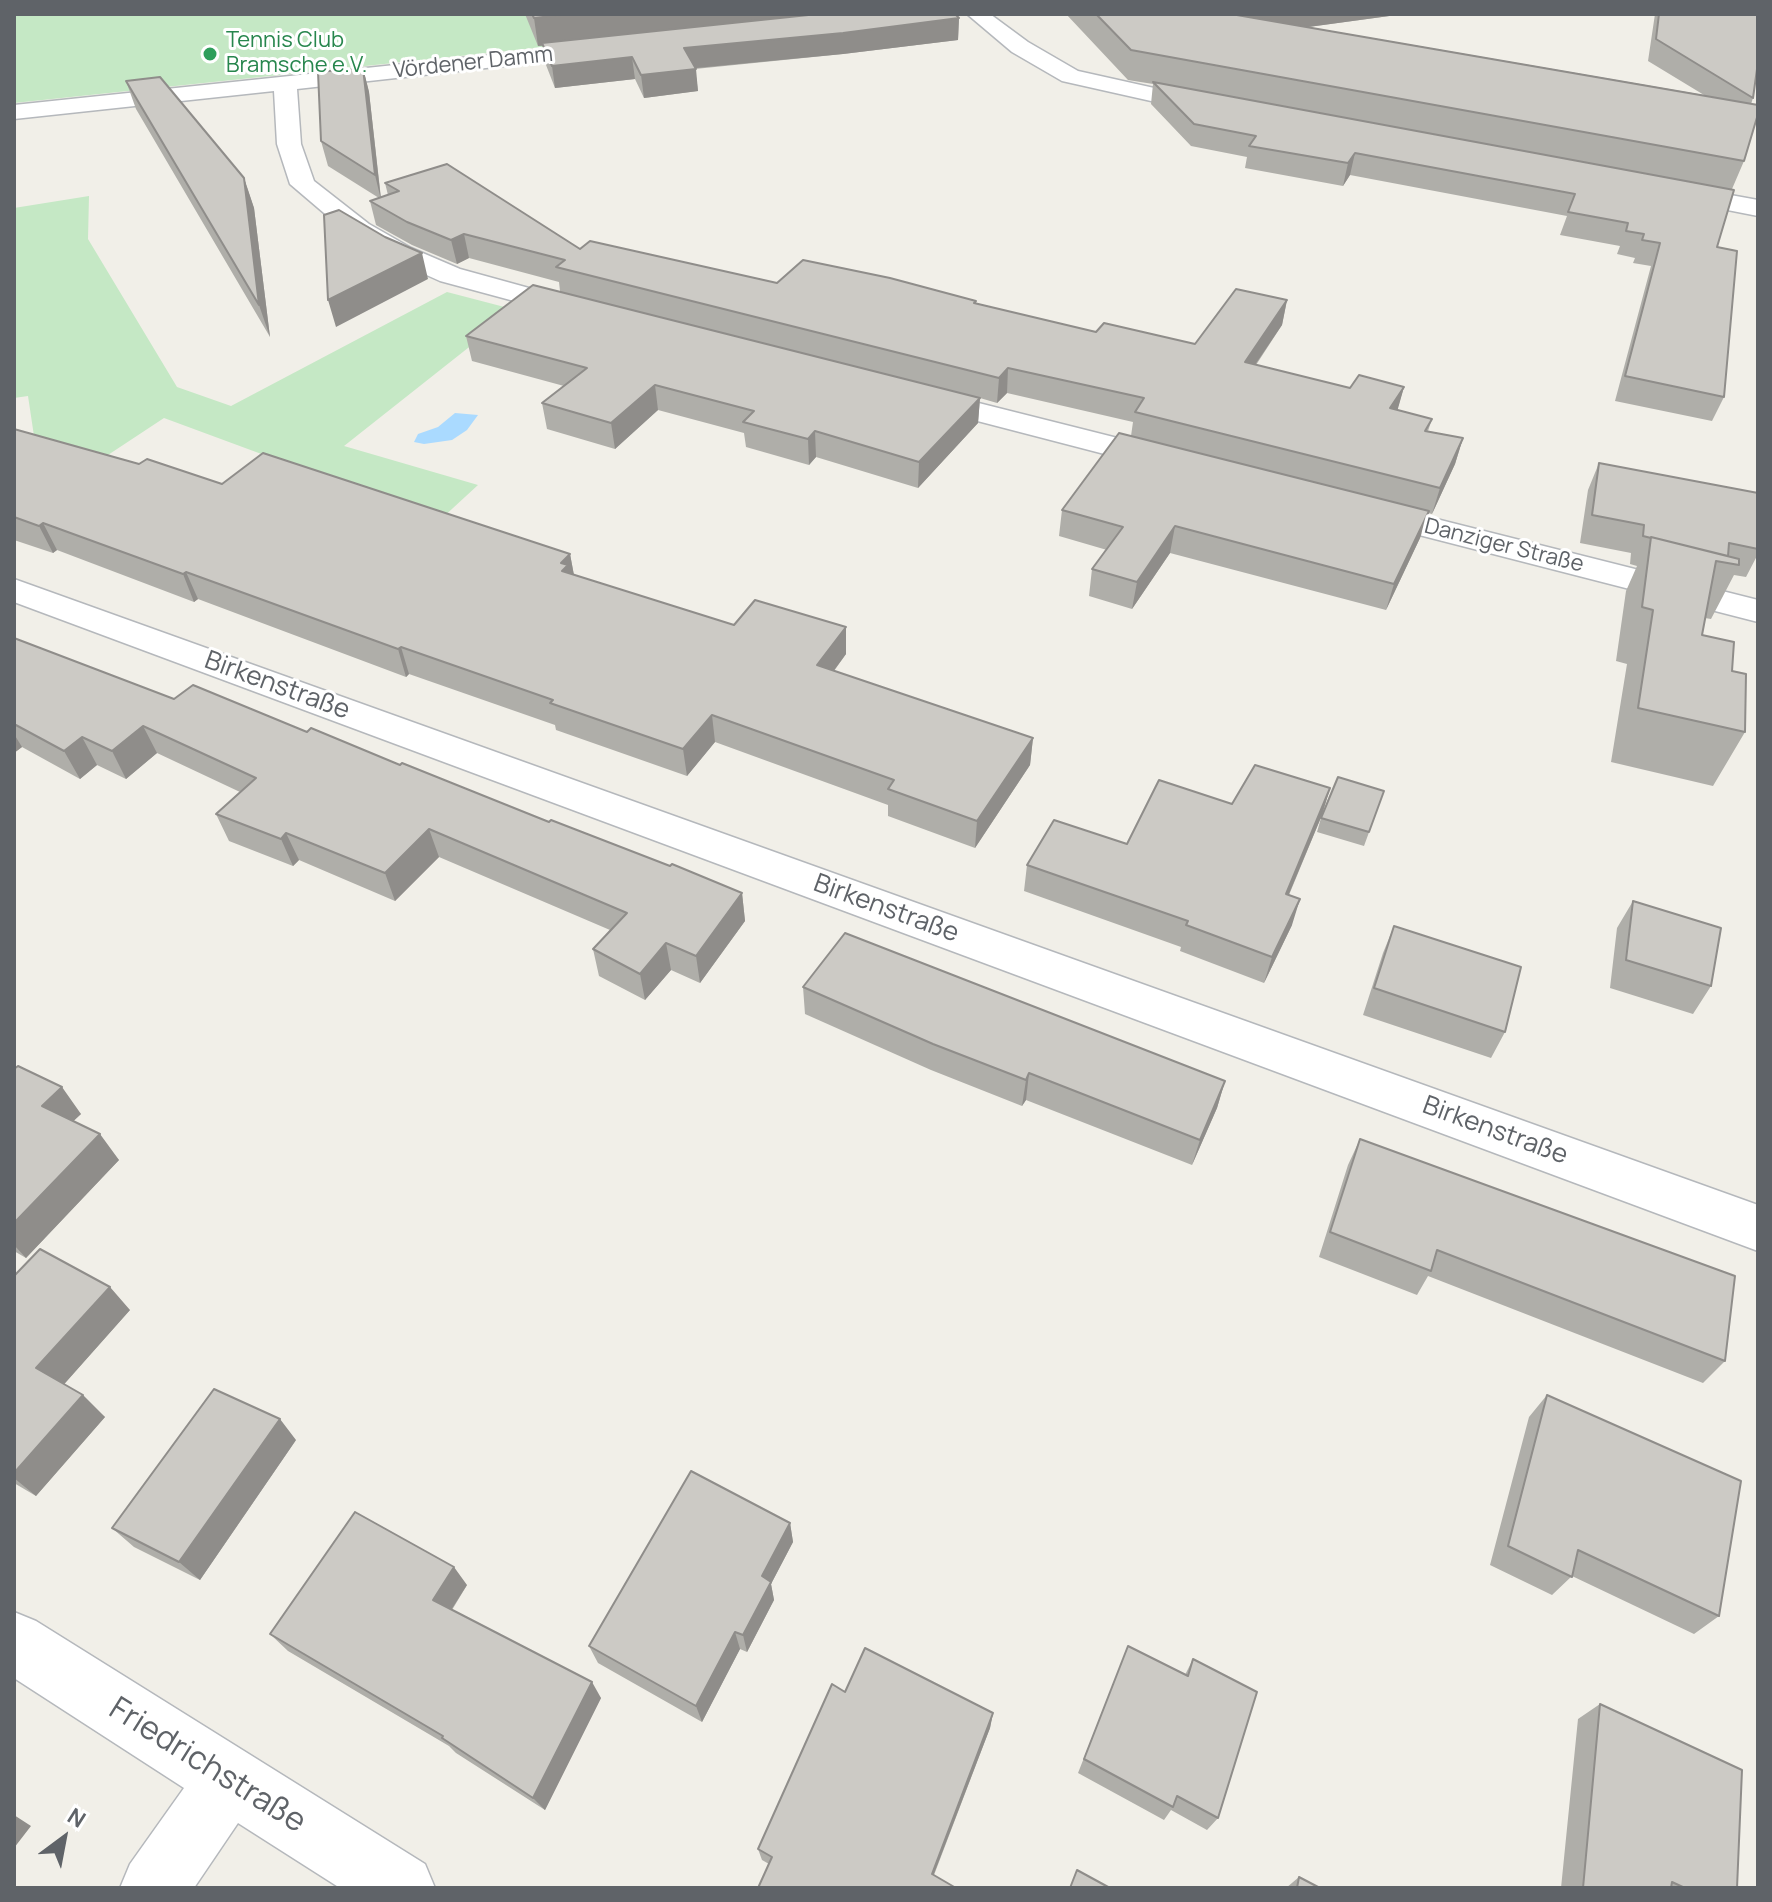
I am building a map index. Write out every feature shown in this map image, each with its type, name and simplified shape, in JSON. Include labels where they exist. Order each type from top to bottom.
[{"type":"street","points":[[977,14],[1020,47],[1070,76],[1127,91],[1229,110]]},
{"type":"street","name":"Vördener Damm","points":[[14,112],[622,47]]},
{"type":"street","points":[[285,83],[289,144],[303,184],[360,230],[402,254],[450,275],[602,317]]},
{"type":"street","points":[[1650,189],[1758,208]]},
{"type":"street","points":[[895,391],[1188,466]]},
{"type":"street","name":"Danziger Straße","points":[[1342,505],[1758,611]]},
{"type":"street","name":"Birkenstraße","points":[[14,590],[1758,1228]]},
{"type":"street","name":"Friedrichstraße","points":[[14,1643],[401,1888]]},
{"type":"street","points":[[154,1888],[229,1780]]},
{"type":"green space","name":"Tennis Club Bramsche e.V.","points":[[14,14],[858,14],[14,103]]},
{"type":"green space","points":[[89,196],[88,239],[177,387],[231,406],[447,292],[516,310],[344,446],[478,485],[440,520],[164,418],[64,484],[40,476],[28,396],[14,398],[14,208]]},
{"type":"water","points":[[455,413],[478,415],[467,430],[452,440],[424,444],[414,442],[418,434],[438,427]]},
{"type":"building","points":[[532,14],[570,14],[534,18]]},
{"type":"building","points":[[818,14],[955,14],[959,18],[684,48],[696,69],[641,75],[632,57],[552,66],[542,43]]},
{"type":"building","points":[[1096,14],[1231,14],[1758,105],[1758,114],[1744,161],[1131,50]]},
{"type":"building","points":[[1659,14],[1758,14],[1758,62],[1753,98],[1656,39]]},
{"type":"building","points":[[363,68],[375,175],[321,141],[318,72]]},
{"type":"building","points":[[160,77],[244,178],[259,305],[126,81]]},
{"type":"building","points":[[1153,82],[1734,190],[1717,247],[1737,251],[1724,397],[1625,376],[1660,243],[1642,240],[1644,234],[1626,231],[1628,223],[1568,212],[1575,194],[1355,153],[1348,163],[1249,146],[1256,136],[1194,124]]},
{"type":"building","points":[[447,164],[580,249],[590,241],[777,283],[803,260],[890,278],[976,301],[974,303],[1096,332],[1104,323],[1195,344],[1236,289],[1287,300],[1245,362],[1350,388],[1359,375],[1404,387],[1390,408],[1432,419],[1425,431],[1463,438],[1440,488],[1135,412],[1144,398],[1008,368],[999,378],[556,267],[565,260],[464,234],[451,240],[407,222],[370,201],[399,191],[385,183]]},
{"type":"building","points":[[339,210],[385,237],[422,253],[328,300],[324,215]]},
{"type":"building","points":[[533,285],[980,398],[919,462],[815,431],[808,439],[743,422],[754,411],[655,385],[611,423],[542,403],[587,368],[466,336]]},
{"type":"building","points":[[14,429],[139,464],[147,459],[222,484],[263,453],[570,554],[561,563],[568,565],[562,571],[734,625],[755,600],[846,627],[817,665],[1033,738],[977,821],[888,789],[894,780],[712,715],[683,749],[550,703],[553,700],[401,647],[398,649],[186,572],[183,574],[43,523],[39,526],[14,517]]},
{"type":"building","points":[[1119,433],[1429,511],[1394,584],[1175,526],[1137,582],[1092,569],[1123,527],[1062,510]]},
{"type":"building","points":[[1599,463],[1758,493],[1758,549],[1729,543],[1728,556],[1643,536],[1644,525],[1592,515]]},
{"type":"building","points":[[1651,537],[1739,559],[1739,565],[1716,561],[1702,635],[1734,642],[1732,671],[1746,674],[1745,732],[1638,708],[1653,610],[1642,607]]},
{"type":"building","points":[[14,638],[174,699],[193,685],[307,732],[311,728],[400,765],[402,763],[549,822],[551,820],[670,866],[672,864],[742,893],[696,956],[666,943],[640,974],[593,949],[627,913],[429,829],[385,873],[286,833],[281,839],[216,814],[256,778],[143,726],[112,751],[82,737],[64,751],[14,724]]},
{"type":"building","points":[[1255,765],[1330,788],[1286,894],[1300,899],[1272,957],[1186,925],[1188,921],[1027,865],[1054,820],[1127,844],[1159,780],[1232,804]]},
{"type":"building","points":[[1338,777],[1384,791],[1369,832],[1321,818]]},
{"type":"building","points":[[1633,901],[1721,928],[1711,986],[1626,960]]},
{"type":"building","points":[[1394,926],[1521,967],[1505,1032],[1374,988]]},
{"type":"building","points":[[845,933],[1225,1081],[1200,1140],[1029,1073],[1026,1080],[933,1044],[803,987]]},
{"type":"building","points":[[18,1066],[62,1087],[42,1106],[100,1134],[14,1223],[14,1069]]},
{"type":"building","points":[[1360,1139],[1735,1276],[1725,1361],[1437,1250],[1431,1271],[1330,1232]]},
{"type":"building","points":[[40,1249],[110,1287],[36,1368],[83,1395],[14,1473],[14,1276]]},
{"type":"building","points":[[214,1389],[280,1419],[179,1562],[112,1528]]},
{"type":"building","points":[[1547,1395],[1741,1481],[1719,1616],[1578,1550],[1572,1577],[1508,1546]]},
{"type":"building","points":[[691,1471],[790,1523],[762,1576],[771,1582],[743,1635],[735,1632],[696,1706],[589,1646]]},
{"type":"building","points":[[355,1512],[454,1567],[433,1600],[592,1682],[533,1798],[443,1736],[270,1634]]},
{"type":"building","points":[[1128,1646],[1188,1676],[1193,1659],[1257,1692],[1218,1818],[1177,1796],[1173,1807],[1084,1759]]},
{"type":"building","points":[[865,1648],[993,1713],[932,1874],[956,1888],[758,1888],[772,1857],[758,1849],[832,1684],[845,1692]]},
{"type":"building","points":[[1600,1704],[1742,1770],[1737,1888],[1685,1888],[1672,1882],[1671,1888],[1583,1888]]},
{"type":"building","points":[[1077,1870],[1110,1888],[1070,1888]]},
{"type":"building","points":[[1299,1877],[1320,1888],[1297,1888]]},
{"type":"place","name":"Tennis Club Bramsche e.V.","points":[[210,54]]}]
